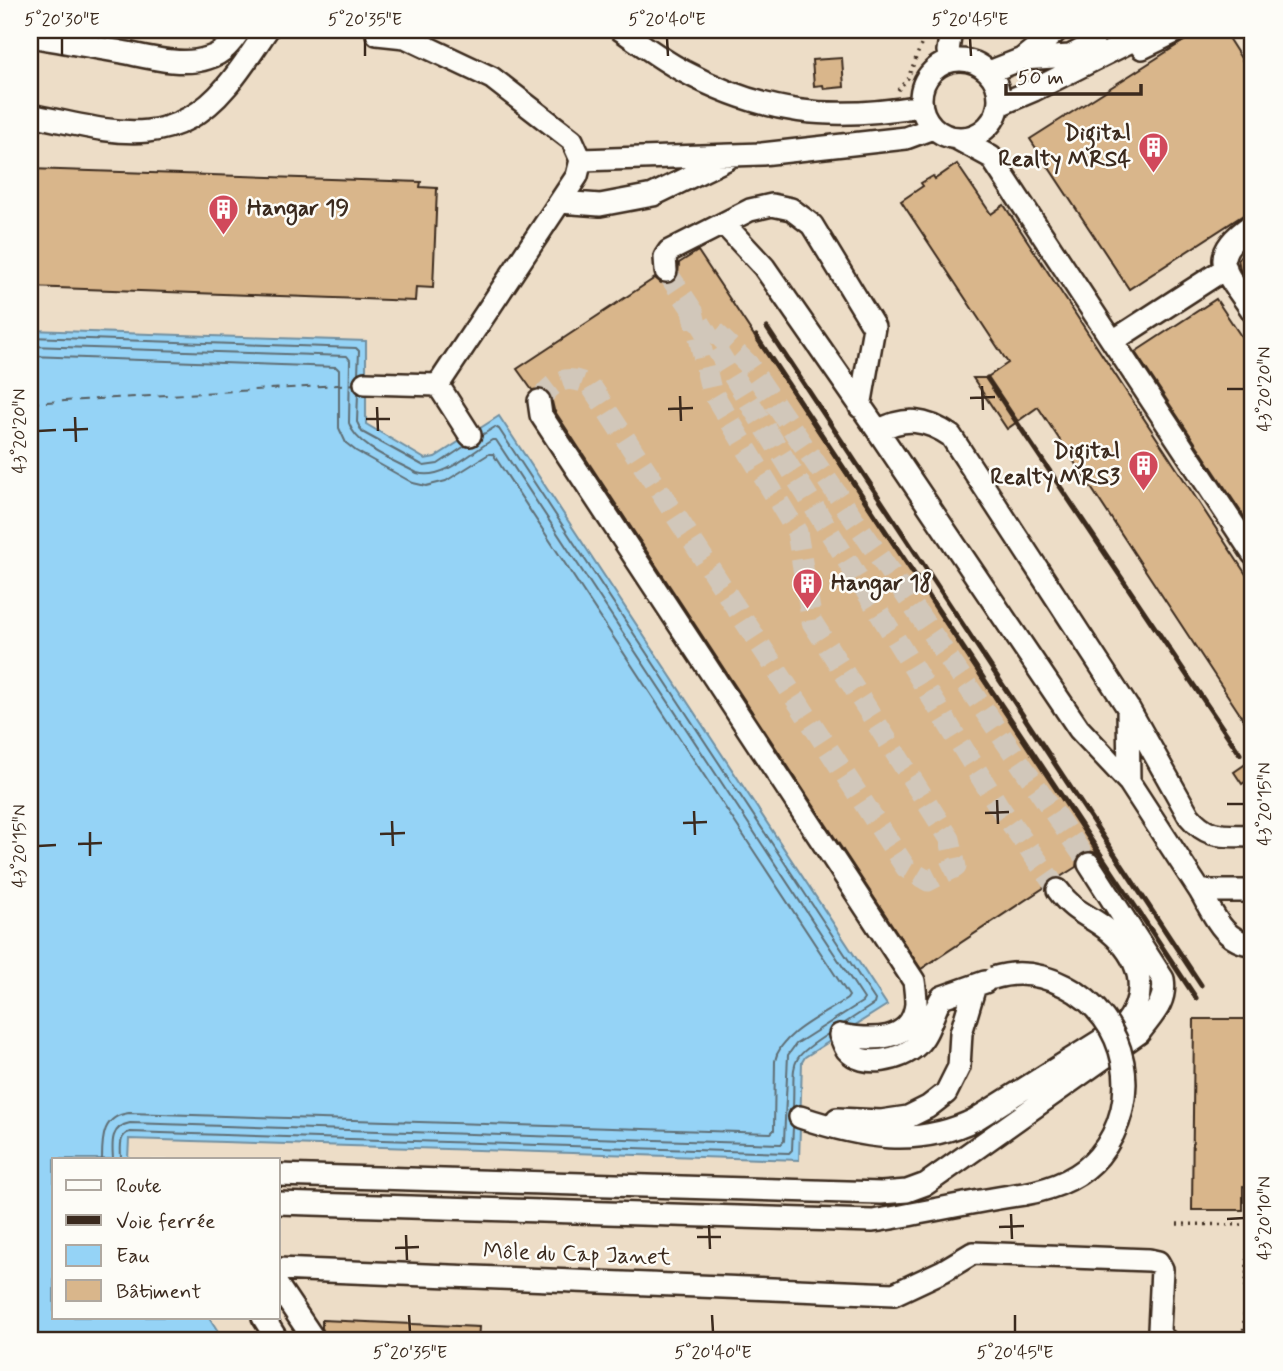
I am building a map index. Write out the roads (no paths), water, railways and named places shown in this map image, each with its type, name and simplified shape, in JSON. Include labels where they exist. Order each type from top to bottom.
[{"type":"lane","points":[[30,36],[164,59],[192,61],[220,53],[230,45],[240,30]]},
{"type":"lane","points":[[30,115],[106,130],[141,133],[161,131],[191,118],[211,103],[227,87],[267,30]]},
{"type":"lane","points":[[621,30],[681,71],[758,104],[815,113],[877,113],[921,106]]},
{"type":"lane","points":[[951,30],[948,51],[951,61]]},
{"type":"lane","points":[[1031,58],[1043,30]]},
{"type":"lane","points":[[1031,58],[1058,30]]},
{"type":"lane","points":[[989,72],[1031,58],[1093,30]]},
{"type":"lane","points":[[1031,58],[1070,56],[1123,30]]},
{"type":"lane","points":[[991,158],[998,109],[998,87],[989,72],[971,61],[951,61],[931,73],[921,94],[921,106],[926,118],[933,128],[944,135],[968,138],[981,133],[990,124],[998,109],[1153,30]]},
{"type":"lane","points":[[1034,90],[1079,81],[1178,30]]},
{"type":"lane","points":[[377,34],[405,37],[492,78],[572,140],[581,160],[577,176],[438,385]]},
{"type":"lane","points":[[581,160],[735,155],[906,138],[933,128]]},
{"type":"lane","points":[[956,138],[991,158],[1253,554]]},
{"type":"lane","points":[[560,202],[600,205],[653,195],[735,155]]},
{"type":"lane","points":[[666,271],[665,257],[669,251],[750,210],[772,205],[791,209],[812,225],[874,327],[860,407]]},
{"type":"lane","points":[[724,224],[764,267],[1079,729],[1129,782],[1223,930],[1231,938],[1245,944],[1253,944]]},
{"type":"lane","points":[[1253,224],[1233,238],[1225,250],[1223,261],[1253,312]]},
{"type":"lane","points":[[1113,341],[1226,268]]},
{"type":"lane","points":[[365,383],[438,385]]},
{"type":"lane","points":[[438,385],[470,435]]},
{"type":"lane","name":"Môle du Cap Janet","points":[[280,1203],[873,1221],[1045,1190],[1068,1181],[1099,1157],[1111,1138],[1125,1099],[1124,1060],[1117,1038],[1106,1020],[1092,1003],[1074,990],[1052,979],[1028,974],[1009,973],[942,997],[919,1045],[901,1057],[862,1059],[848,1051],[840,1035],[870,1040],[892,1036],[909,1024],[916,1005],[914,981],[541,415],[539,401]]},
{"type":"lane","points":[[878,431],[894,422],[912,421],[936,425],[951,436],[1128,708],[1189,816],[1207,833],[1253,836]]},
{"type":"lane","points":[[1128,708],[1129,782]]},
{"type":"lane","points":[[280,1175],[881,1193],[907,1191],[942,1175],[1139,1033],[1162,1001],[1165,992],[1163,979],[1089,864]]},
{"type":"lane","points":[[984,982],[961,1033],[959,1067],[946,1093],[928,1107],[908,1117],[881,1121],[800,1117],[845,1132],[891,1138],[954,1130],[1124,1026],[1133,1016],[1137,1004],[1140,975],[1126,949],[1117,939],[1106,929],[1074,910],[1058,890]]},
{"type":"lane","points":[[1200,891],[1253,891]]},
{"type":"lane","name":"Môle du Cap Janet","points":[[280,1269],[894,1294],[943,1271],[973,1253],[1149,1260],[1158,1262],[1162,1269],[1159,1330],[1167,1341]]},
{"type":"lane","points":[[280,1289],[315,1341]]},
{"type":"lane","points":[[263,1318],[278,1341]]},
{"type":"water","points":[[30,330],[366,341],[366,424],[425,459],[435,457],[499,416],[887,1005],[805,1057],[802,1062],[799,1160],[129,1139],[128,1158],[52,1158],[52,1318],[210,1318],[224,1341],[30,1341]]},
{"type":"tunnel","points":[[666,271],[998,805],[1058,890]]},
{"type":"tunnel","points":[[539,401],[550,388],[568,379],[591,386],[906,868],[928,881],[956,867],[950,839],[812,622],[797,532],[711,390],[693,311]]},
{"type":"tunnel","points":[[715,332],[748,364],[1089,864]]},
{"type":"railway","points":[[767,328],[1201,985]]},
{"type":"railway","points":[[756,336],[1196,998]]},
{"type":"railway","points":[[987,378],[1240,754]]},
{"type":"place","name":"Digital Realty MRS4","points":[[1154,174]]},
{"type":"place","name":"Hangar 19","points":[[224,236]]},
{"type":"place","name":"Digital Realty MRS3","points":[[1143,492]]},
{"type":"place","name":"Hangar 18","points":[[808,611]]}]
